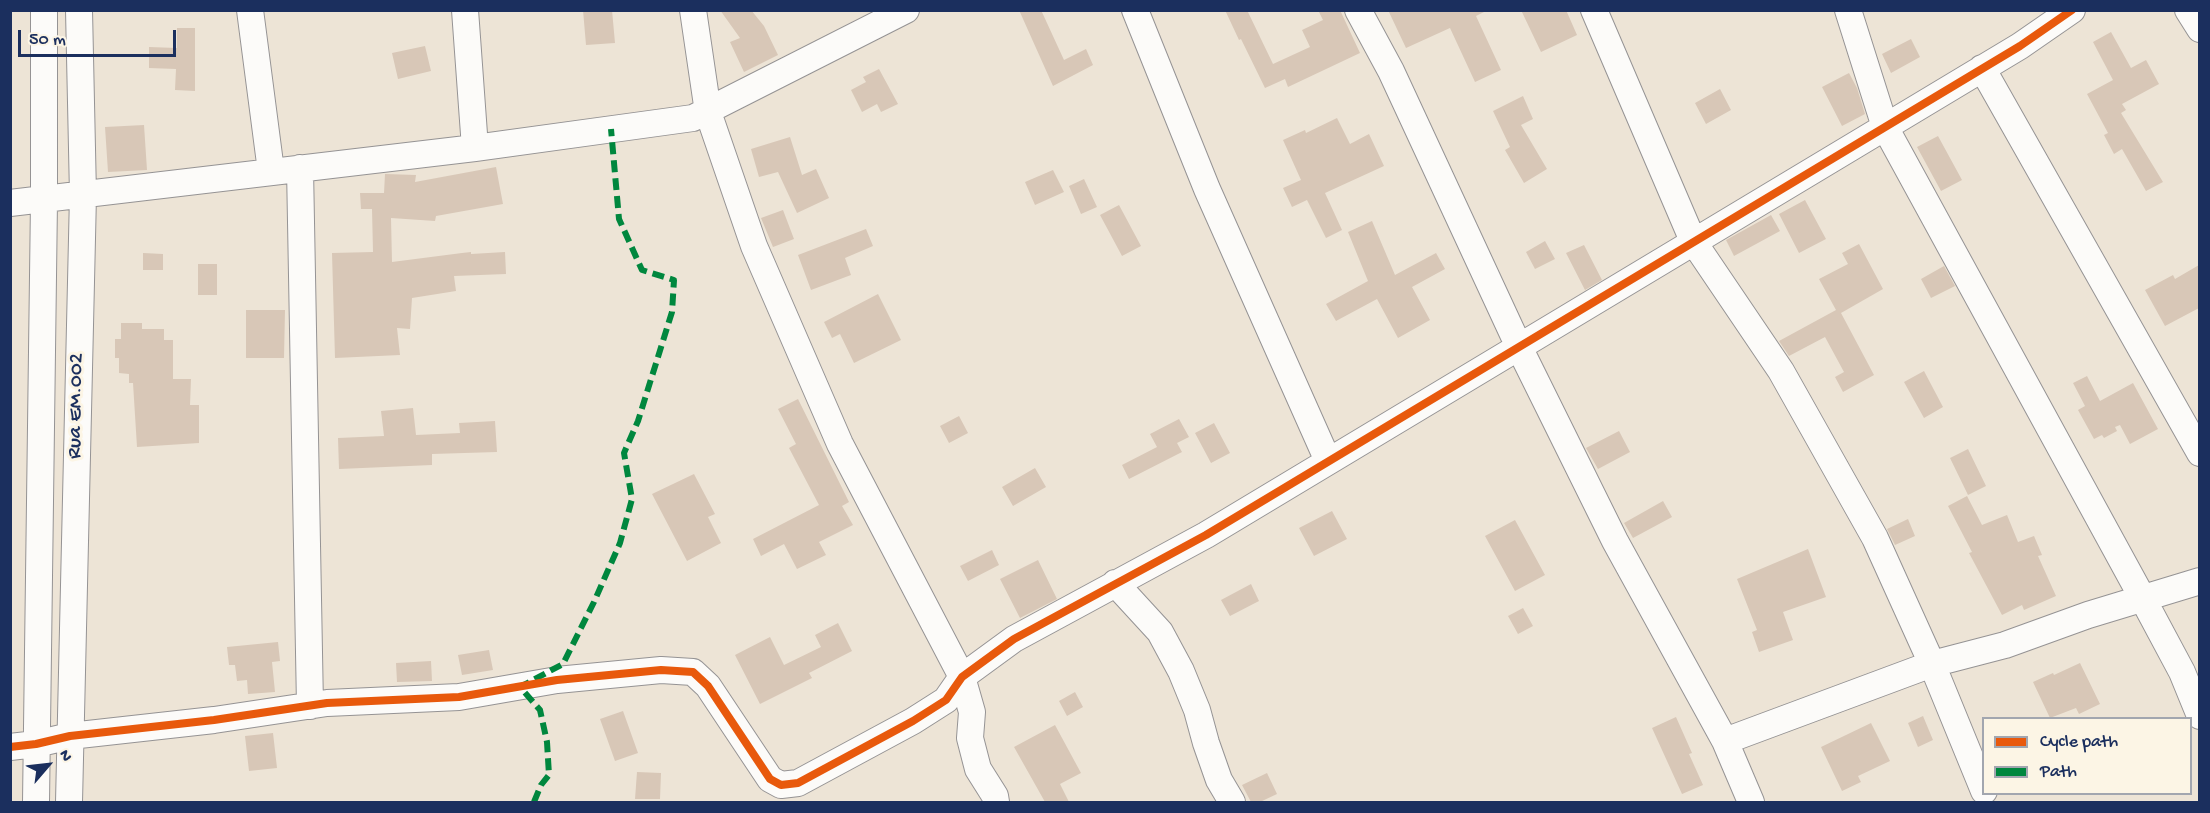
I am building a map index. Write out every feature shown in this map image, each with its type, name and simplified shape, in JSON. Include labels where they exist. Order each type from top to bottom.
[{"type":"street","name":"Rua EM.002","points":[[36,802],[44,201],[44,10]]},
{"type":"street","name":"Rua EM.002","points":[[69,802],[82,195],[79,10]]},
{"type":"street","points":[[250,10],[271,171]]},
{"type":"street","points":[[465,10],[475,148]]},
{"type":"street","points":[[693,10],[708,112],[753,246],[840,444],[962,677],[972,712],[970,738],[978,769],[996,802]]},
{"type":"street","points":[[10,203],[44,201],[271,171],[475,148],[693,118],[906,10]]},
{"type":"street","points":[[1135,10],[1207,189],[1328,461]]},
{"type":"street","points":[[1358,10],[1390,72],[1519,347],[1615,541],[1725,741],[1751,802]]},
{"type":"street","points":[[1594,10],[1694,242],[1781,371],[1875,538],[1932,664],[1982,787]]},
{"type":"street","points":[[1848,10],[1885,127],[2182,672],[2199,716]]},
{"type":"street","points":[[10,747],[70,736],[214,720],[327,703],[459,697],[556,680],[661,669],[693,672],[708,686],[770,779],[781,785],[798,783],[913,721],[946,700],[962,677],[1014,639],[1206,535],[2020,46],[2072,10]]},
{"type":"street","points":[[2188,10],[2199,29]]},
{"type":"street","points":[[1982,68],[2199,453]]},
{"type":"street","points":[[300,168],[310,706]]},
{"type":"street","points":[[1725,741],[1932,664],[2005,645],[2088,615],[2199,581]]},
{"type":"street","points":[[1115,583],[1160,632],[1181,671],[1197,710],[1219,780],[1232,802]]},
{"type":"building","points":[[583,10],[612,10],[615,43],[586,45]]},
{"type":"building","points":[[720,10],[751,10],[764,26],[778,55],[744,72],[730,42],[740,38]]},
{"type":"building","points":[[1019,10],[1041,10],[1064,60],[1086,49],[1093,65],[1053,86]]},
{"type":"building","points":[[1225,10],[1247,10],[1273,64],[1310,47],[1302,30],[1323,20],[1318,10],[1340,10],[1360,53],[1288,87],[1285,79],[1265,88]]},
{"type":"building","points":[[1388,10],[1488,10],[1476,16],[1501,70],[1475,82],[1450,28],[1406,48]]},
{"type":"building","points":[[1521,10],[1566,10],[1577,35],[1541,52]]},
{"type":"building","points":[[177,28],[195,28],[195,91],[175,90],[176,69],[149,68],[149,47],[177,48]]},
{"type":"building","points":[[2111,32],[2131,68],[2146,60],[2159,84],[2122,104],[2126,110],[2121,113],[2163,182],[2146,191],[2122,149],[2114,154],[2104,135],[2108,133],[2087,94],[2113,80],[2093,42]]},
{"type":"building","points":[[1911,39],[1920,57],[1891,73],[1882,54]]},
{"type":"building","points":[[425,46],[431,71],[398,79],[392,53]]},
{"type":"building","points":[[879,69],[898,104],[881,112],[877,104],[862,112],[851,90],[866,82],[863,77]]},
{"type":"building","points":[[1849,73],[1857,88],[1865,114],[1842,126],[1822,87]]},
{"type":"building","points":[[1720,89],[1731,110],[1706,124],[1695,103]]},
{"type":"building","points":[[1523,96],[1533,119],[1521,125],[1547,169],[1524,183],[1505,150],[1510,147],[1493,111]]},
{"type":"building","points":[[1337,118],[1350,144],[1369,134],[1384,166],[1325,193],[1342,230],[1326,238],[1307,200],[1292,207],[1283,188],[1301,180],[1283,140],[1305,130],[1306,133]]},
{"type":"building","points":[[144,125],[147,170],[108,172],[105,127]]},
{"type":"building","points":[[1938,136],[1962,180],[1941,191],[1917,147]]},
{"type":"building","points":[[790,137],[802,175],[816,169],[829,198],[797,213],[778,172],[759,177],[751,149]]},
{"type":"building","points":[[496,167],[503,204],[436,216],[435,221],[391,218],[392,262],[471,252],[471,254],[505,252],[506,274],[454,276],[456,291],[412,298],[410,329],[397,328],[400,355],[335,358],[332,253],[373,252],[372,209],[361,209],[360,193],[384,193],[385,174],[416,175],[415,182]]},
{"type":"building","points":[[1053,170],[1064,192],[1035,205],[1025,182]]},
{"type":"building","points":[[1084,179],[1097,207],[1081,214],[1069,186]]},
{"type":"building","points":[[1805,200],[1826,239],[1799,253],[1779,214]]},
{"type":"building","points":[[1119,205],[1141,246],[1122,256],[1100,215]]},
{"type":"building","points":[[783,210],[794,239],[773,247],[761,218]]},
{"type":"building","points":[[1771,215],[1780,231],[1734,256],[1726,240]]},
{"type":"building","points":[[1372,221],[1395,275],[1436,253],[1445,269],[1412,287],[1430,320],[1398,338],[1377,299],[1336,321],[1326,304],[1368,281],[1348,232]]},
{"type":"building","points":[[866,229],[873,246],[845,258],[851,275],[811,290],[798,255]]},
{"type":"building","points":[[1545,241],[1555,259],[1535,269],[1526,252]]},
{"type":"building","points":[[1859,244],[1883,289],[1841,313],[1874,375],[1843,392],[1835,377],[1844,372],[1825,337],[1789,356],[1779,341],[1836,310],[1819,279],[1848,264],[1842,253]]},
{"type":"building","points":[[1584,245],[1602,280],[1585,290],[1566,253]]},
{"type":"building","points":[[143,253],[163,254],[163,270],[143,270]]},
{"type":"building","points":[[198,264],[217,264],[217,295],[198,295]]},
{"type":"building","points":[[2199,265],[2199,308],[2165,326],[2145,290],[2173,275],[2175,279]]},
{"type":"building","points":[[1944,266],[1955,286],[1931,298],[1921,279]]},
{"type":"building","points":[[878,294],[901,340],[854,363],[840,334],[832,338],[824,322]]},
{"type":"building","points":[[246,310],[285,310],[284,358],[246,358]]},
{"type":"building","points":[[121,323],[142,323],[142,329],[164,329],[164,340],[173,340],[173,379],[191,379],[190,405],[199,405],[199,443],[137,447],[133,383],[129,383],[129,374],[119,373],[119,358],[115,358],[115,339],[121,339]]},
{"type":"building","points":[[1924,371],[1943,407],[1924,418],[1904,382]]},
{"type":"building","points":[[2087,376],[2100,401],[2133,383],[2158,429],[2130,444],[2120,425],[2115,427],[2117,431],[2104,438],[2102,435],[2094,439],[2078,410],[2085,406],[2073,383]]},
{"type":"building","points":[[798,399],[849,502],[842,506],[853,525],[819,542],[826,555],[797,569],[784,544],[761,556],[753,539],[819,505],[789,448],[796,444],[778,409]]},
{"type":"building","points":[[413,408],[416,435],[460,433],[459,423],[495,421],[497,452],[432,454],[432,465],[339,469],[338,438],[384,436],[381,411]]},
{"type":"building","points":[[959,416],[968,433],[949,443],[940,426]]},
{"type":"building","points":[[1179,419],[1189,437],[1177,443],[1182,452],[1129,479],[1122,465],[1157,447],[1150,434]]},
{"type":"building","points":[[1214,423],[1230,453],[1211,463],[1195,433]]},
{"type":"building","points":[[1619,431],[1630,452],[1598,469],[1586,448]]},
{"type":"building","points":[[1968,449],[1986,486],[1968,495],[1950,458]]},
{"type":"building","points":[[1035,468],[1046,487],[1013,506],[1002,487]]},
{"type":"building","points":[[694,474],[715,514],[708,517],[721,543],[687,561],[652,494]]},
{"type":"building","points":[[1967,496],[1982,525],[2007,515],[2018,542],[2034,536],[2042,555],[2038,556],[2056,596],[2024,610],[2022,605],[2002,615],[1969,553],[1972,552],[1948,506]]},
{"type":"building","points":[[1663,501],[1672,517],[1633,538],[1624,523]]},
{"type":"building","points":[[1332,511],[1347,539],[1314,556],[1299,528]]},
{"type":"building","points":[[1908,519],[1915,536],[1895,545],[1887,529]]},
{"type":"building","points":[[1515,520],[1545,575],[1515,591],[1485,536]]},
{"type":"building","points":[[1808,549],[1826,597],[1783,612],[1793,640],[1759,652],[1752,632],[1757,630],[1737,579]]},
{"type":"building","points":[[992,550],[999,565],[968,581],[960,566]]},
{"type":"building","points":[[1038,560],[1057,599],[1020,618],[1000,579]]},
{"type":"building","points":[[1251,584],[1259,601],[1230,616],[1221,600]]},
{"type":"building","points":[[1523,608],[1533,626],[1518,634],[1508,616]]},
{"type":"building","points":[[838,623],[852,651],[809,673],[812,678],[760,704],[735,655],[770,637],[784,665],[821,647],[815,635]]},
{"type":"building","points":[[278,642],[280,661],[272,662],[275,692],[248,694],[247,680],[237,681],[235,665],[229,665],[227,647]]},
{"type":"building","points":[[489,650],[493,670],[462,675],[458,655]]},
{"type":"building","points":[[431,661],[432,681],[397,682],[396,663]]},
{"type":"building","points":[[2080,663],[2100,704],[2079,714],[2076,708],[2050,717],[2033,682],[2053,673],[2054,675]]},
{"type":"building","points":[[1075,692],[1083,707],[1067,716],[1059,701]]},
{"type":"building","points":[[623,711],[638,753],[615,761],[600,719]]},
{"type":"building","points":[[1923,716],[1933,740],[1918,747],[1908,723]]},
{"type":"building","points":[[1676,717],[1703,785],[1682,794],[1652,728]]},
{"type":"building","points":[[1871,723],[1890,761],[1858,776],[1861,782],[1842,791],[1821,747]]},
{"type":"building","points":[[1055,725],[1081,773],[1060,784],[1069,802],[1045,802],[1014,747]]},
{"type":"building","points":[[273,733],[277,768],[249,771],[245,736]]},
{"type":"building","points":[[637,772],[661,773],[660,799],[635,799]]},
{"type":"building","points":[[1267,773],[1277,794],[1260,802],[1251,802],[1242,785]]},
{"type":"marked path","points":[[534,802],[541,785],[549,775],[547,742],[540,710],[520,687],[563,664],[620,543],[632,499],[624,453],[638,421],[672,312],[674,280],[642,270],[619,219],[611,129]]},
{"type":"cycle path","points":[[10,747],[70,736],[214,720],[327,703],[459,697],[557,680],[661,670],[693,672],[708,686],[770,779],[781,785],[798,783],[913,721],[946,700],[962,677],[1014,639],[1206,535],[2020,46],[2072,10]]}]
